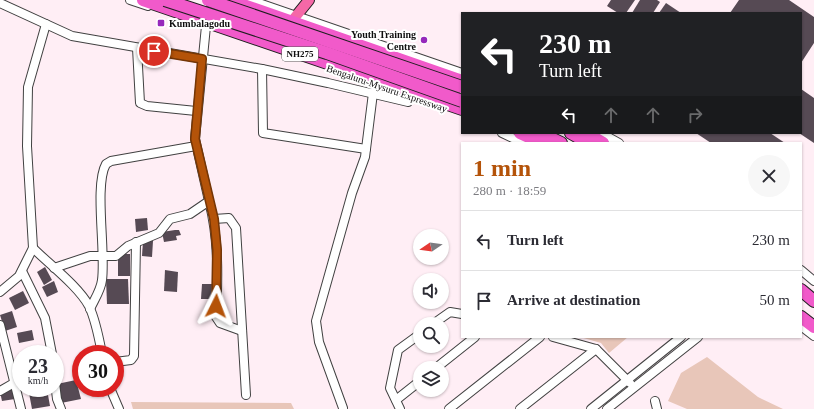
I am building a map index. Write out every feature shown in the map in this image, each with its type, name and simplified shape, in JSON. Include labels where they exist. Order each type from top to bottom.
[{"type":"highway","name":"Bengaluru-Mysuru Expressway","points":[[143,0],[273,46],[461,109]]},
{"type":"highway","name":"Bengaluru-Mysuru Expressway","points":[[165,0],[320,51],[461,101]]},
{"type":"highway","name":"NH275","points":[[208,0],[461,87]]},
{"type":"highway","points":[[230,0],[294,18],[461,81]]},
{"type":"highway","points":[[522,134],[540,142]]},
{"type":"highway","points":[[542,134],[559,142]]},
{"type":"highway","points":[[573,134],[587,142]]},
{"type":"highway","points":[[588,134],[601,142]]},
{"type":"highway","points":[[802,282],[814,292]]},
{"type":"highway","points":[[802,291],[814,301]]},
{"type":"highway","points":[[802,309],[814,318]]},
{"type":"highway","points":[[802,318],[814,327]]},
{"type":"main road","points":[[273,46],[309,0]]},
{"type":"street","name":"Bengaluru-Mysuru Expressway","points":[[130,0],[461,115]]},
{"type":"street","points":[[250,0],[271,3],[294,18],[461,73]]},
{"type":"street","points":[[0,3],[72,36],[262,69],[408,102],[410,97]]},
{"type":"street","points":[[0,292],[15,280],[22,271],[33,248],[27,146],[28,87],[46,24]]},
{"type":"street","points":[[206,26],[196,111],[196,146],[208,201],[214,219],[218,284],[216,317],[220,324],[242,331]]},
{"type":"street","points":[[137,48],[140,103],[147,106],[196,111]]},
{"type":"street","points":[[262,69],[264,132],[366,149]]},
{"type":"street","points":[[343,408],[319,342],[316,321],[366,149],[373,93]]},
{"type":"street","points":[[504,134],[521,142]]},
{"type":"street","points":[[603,134],[617,142]]},
{"type":"street","points":[[90,308],[102,282],[103,255],[100,178],[106,164],[111,161],[196,146]]},
{"type":"street","points":[[54,268],[90,256],[116,256],[128,246],[159,233],[170,219],[190,214],[208,201]]},
{"type":"street","points":[[214,219],[229,218],[236,228],[246,395]]},
{"type":"street","points":[[124,361],[131,360],[134,356],[136,242]]},
{"type":"street","points":[[33,248],[73,286],[90,308],[99,335],[101,345]]},
{"type":"street","points":[[22,271],[36,297],[44,318],[50,345]]},
{"type":"street","points":[[802,271],[814,281]]},
{"type":"street","points":[[443,317],[450,312],[461,314]]},
{"type":"street","points":[[0,325],[12,369]]},
{"type":"street","points":[[802,327],[814,336]]},
{"type":"street","points":[[445,361],[474,338]]},
{"type":"street","points":[[448,409],[539,338]]},
{"type":"street","points":[[558,338],[596,348],[628,379],[634,388]]},
{"type":"street","points":[[591,409],[680,338]]},
{"type":"street","points":[[607,409],[697,338]]},
{"type":"street","points":[[400,409],[390,388],[398,350],[413,339]]},
{"type":"street","points":[[520,409],[596,348]]},
{"type":"street","points":[[396,400],[413,387]]},
{"type":"street","points":[[0,391],[12,388]]},
{"type":"street","points":[[19,397],[21,409]]},
{"type":"street","points":[[57,397],[61,409]]},
{"type":"street","points":[[114,397],[119,409]]},
{"type":"shaded area","points":[[584,338],[627,338],[609,353],[601,343]]},
{"type":"shaded area","points":[[707,357],[758,397],[783,409],[687,409],[668,401],[681,373]]},
{"type":"shaded area","points":[[131,402],[291,403],[294,409],[133,409]]},
{"type":"building","points":[[611,0],[635,0],[627,12],[616,12],[607,6]]},
{"type":"building","points":[[640,0],[657,0],[660,2],[654,12],[633,12]]},
{"type":"building","points":[[739,0],[789,0],[814,17],[814,43],[802,61],[802,12],[731,12]]},
{"type":"building","points":[[666,3],[680,12],[660,12]]},
{"type":"building","points":[[802,90],[814,98],[814,143],[800,134],[802,134]]},
{"type":"building","points":[[698,134],[772,134],[784,142],[710,142]]},
{"type":"building","points":[[147,218],[148,230],[136,232],[135,219]]},
{"type":"building","points":[[179,230],[181,235],[176,236],[177,240],[164,242],[162,232]]},
{"type":"building","points":[[143,241],[153,241],[152,257],[142,256]]},
{"type":"building","points":[[118,254],[130,254],[130,276],[118,276]]},
{"type":"building","points":[[45,267],[52,280],[44,285],[37,272]]},
{"type":"building","points":[[165,270],[178,272],[177,292],[164,291]]},
{"type":"building","points":[[106,279],[128,279],[129,304],[107,304]]},
{"type":"building","points":[[54,281],[58,292],[47,297],[42,287]]},
{"type":"building","points":[[202,284],[212,284],[211,299],[201,299]]},
{"type":"building","points":[[23,291],[29,303],[15,310],[9,298]]},
{"type":"building","points":[[12,311],[17,327],[5,331],[0,315]]},
{"type":"building","points":[[32,330],[34,340],[19,343],[17,333]]},
{"type":"building","points":[[72,381],[72,397],[80,397],[81,399],[61,403],[60,397],[64,397],[64,383]]},
{"type":"building","points":[[12,389],[12,397],[15,397],[15,399],[2,401],[0,392]]},
{"type":"building","points":[[30,397],[48,397],[50,406],[32,409]]},
{"type":"place","name":"Kumbalagodu","points":[[161,23]]},
{"type":"place","name":"Youth Training Centre","points":[[424,40]]},
{"type":"route","points":[[154,51],[202,59],[196,111],[195,139],[208,201],[214,219],[218,284],[216,306]]}]
